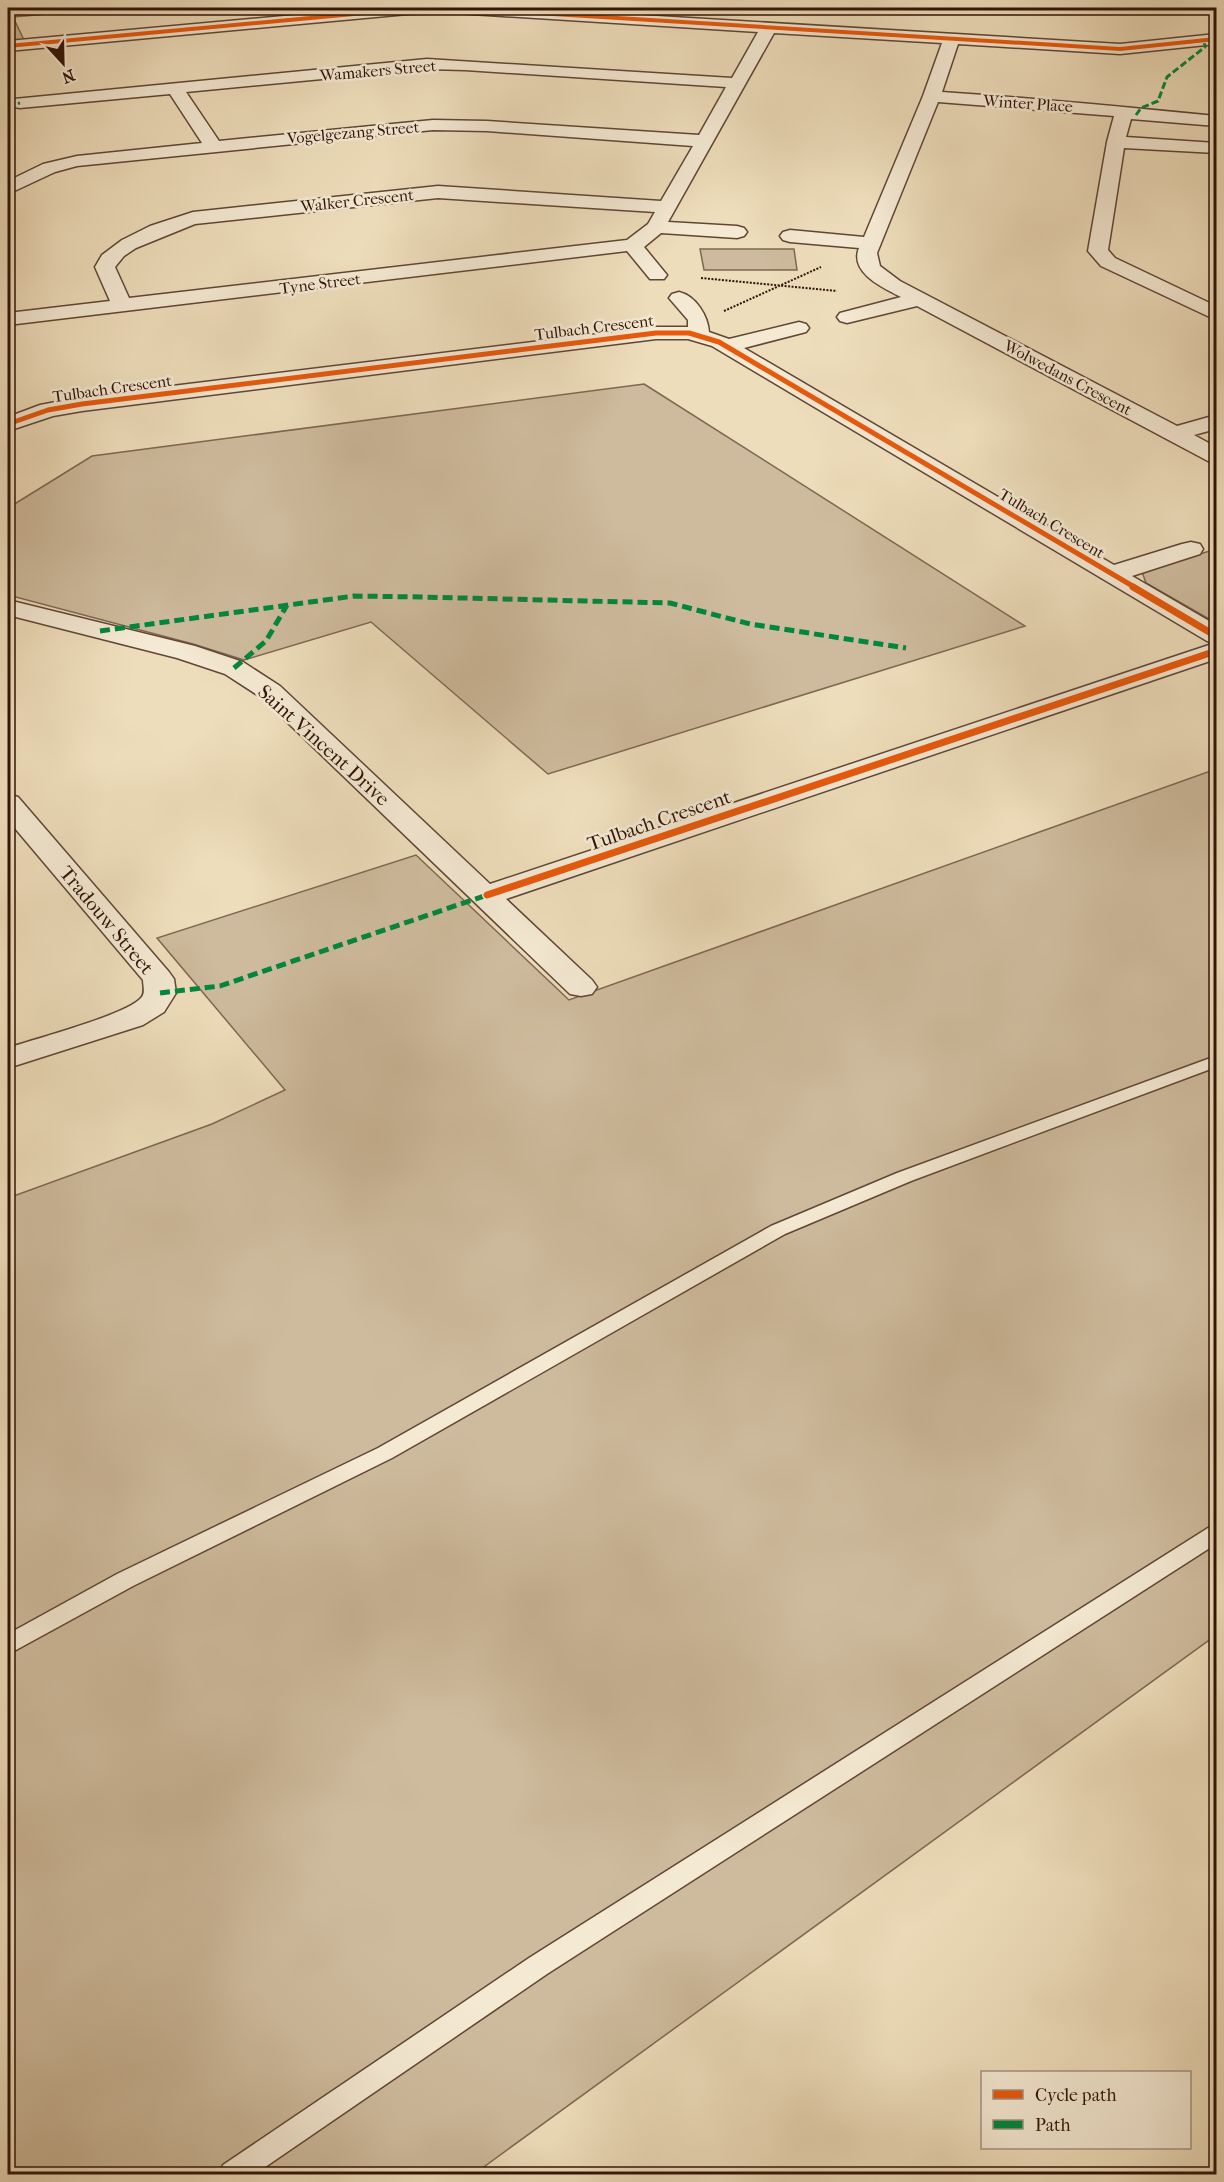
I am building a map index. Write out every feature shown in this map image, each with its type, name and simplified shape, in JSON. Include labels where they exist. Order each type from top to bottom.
[{"type":"street","points":[[8,46],[437,8],[1120,49],[1216,39]]},
{"type":"street","points":[[657,275],[632,245],[656,227],[769,27]]},
{"type":"street","points":[[790,236],[869,248],[932,96],[952,39]]},
{"type":"street","name":"Wamakers Street","points":[[21,103],[436,64],[737,83]]},
{"type":"street","points":[[175,88],[213,146]]},
{"type":"street","name":"Winter Place","points":[[932,96],[1097,108],[1216,121]]},
{"type":"street","points":[[1124,112],[1116,142],[1098,250],[1108,262],[1216,314]]},
{"type":"street","name":"Vogelgezang Street","points":[[8,188],[49,168],[98,158],[434,125],[487,126],[705,141]]},
{"type":"street","points":[[1116,142],[1216,148]]},
{"type":"street","name":"Walker Crescent","points":[[122,305],[105,267],[106,261],[113,254],[162,228],[193,219],[438,192],[667,207]]},
{"type":"street","points":[[656,227],[737,232]]},
{"type":"street","name":"Tyne Street","points":[[8,318],[632,245]]},
{"type":"street","name":"Wolwedans Crescent","points":[[869,248],[867,261],[870,268],[893,285],[1216,456]]},
{"type":"street","name":"Tulbach Crescent","points":[[679,298],[698,327],[726,346],[1216,636]]},
{"type":"street","points":[[847,317],[920,299]]},
{"type":"street","name":"Tulbach Crescent","points":[[8,424],[48,410],[82,404],[698,327]]},
{"type":"street","points":[[726,346],[799,328]]},
{"type":"street","points":[[1175,434],[1216,422]]},
{"type":"street","name":"Tulbach Crescent","points":[[1112,574],[1191,549]]},
{"type":"street","name":"Saint Vincent Drive","points":[[8,608],[186,652],[234,668],[271,692],[487,895],[581,987]]},
{"type":"street","name":"Tulbach Crescent","points":[[487,895],[1216,651]]},
{"type":"street","name":"Tradouw Street","points":[[8,803],[158,979],[160,993],[153,1005],[132,1018],[8,1058]]},
{"type":"lane","points":[[8,1644],[125,1580],[385,1453],[778,1230],[904,1177],[1216,1061]]},
{"type":"lane","points":[[233,2175],[538,1966],[1216,1534]]},
{"type":"path","points":[[698,327],[714,315],[852,253],[869,248]]},
{"type":"path","points":[[657,275],[845,292]]},
{"type":"shaded area","points":[[8,8],[116,8],[13,17],[24,40],[8,41]]},
{"type":"shaded area","points":[[700,249],[794,249],[797,270],[704,270]]},
{"type":"shaded area","points":[[644,384],[1025,626],[548,774],[371,622],[244,660],[193,644],[8,595],[8,508],[92,456]]},
{"type":"shaded area","points":[[1216,549],[1216,623],[1146,583],[1142,572]]},
{"type":"shaded area","points":[[1216,769],[1216,1635],[474,2174],[8,2174],[8,1198],[212,1124],[285,1090],[157,938],[416,855],[569,1000]]},
{"type":"marked path","points":[[1136,115],[1141,108],[1158,101],[1167,77],[1205,47],[1204,40]]},
{"type":"marked path","points":[[8,105],[20,103]]},
{"type":"marked path","points":[[100,631],[354,596],[421,597],[670,603],[750,624],[906,648]]},
{"type":"marked path","points":[[234,668],[266,641],[287,605]]},
{"type":"marked path","points":[[160,993],[220,986],[487,895]]},
{"type":"cycle path","points":[[8,46],[408,9],[455,8],[1120,49],[1216,39]]},
{"type":"cycle path","points":[[8,424],[48,410],[82,404],[656,333],[689,333],[719,342],[1216,636]]},
{"type":"cycle path","points":[[487,895],[1216,651]]}]
